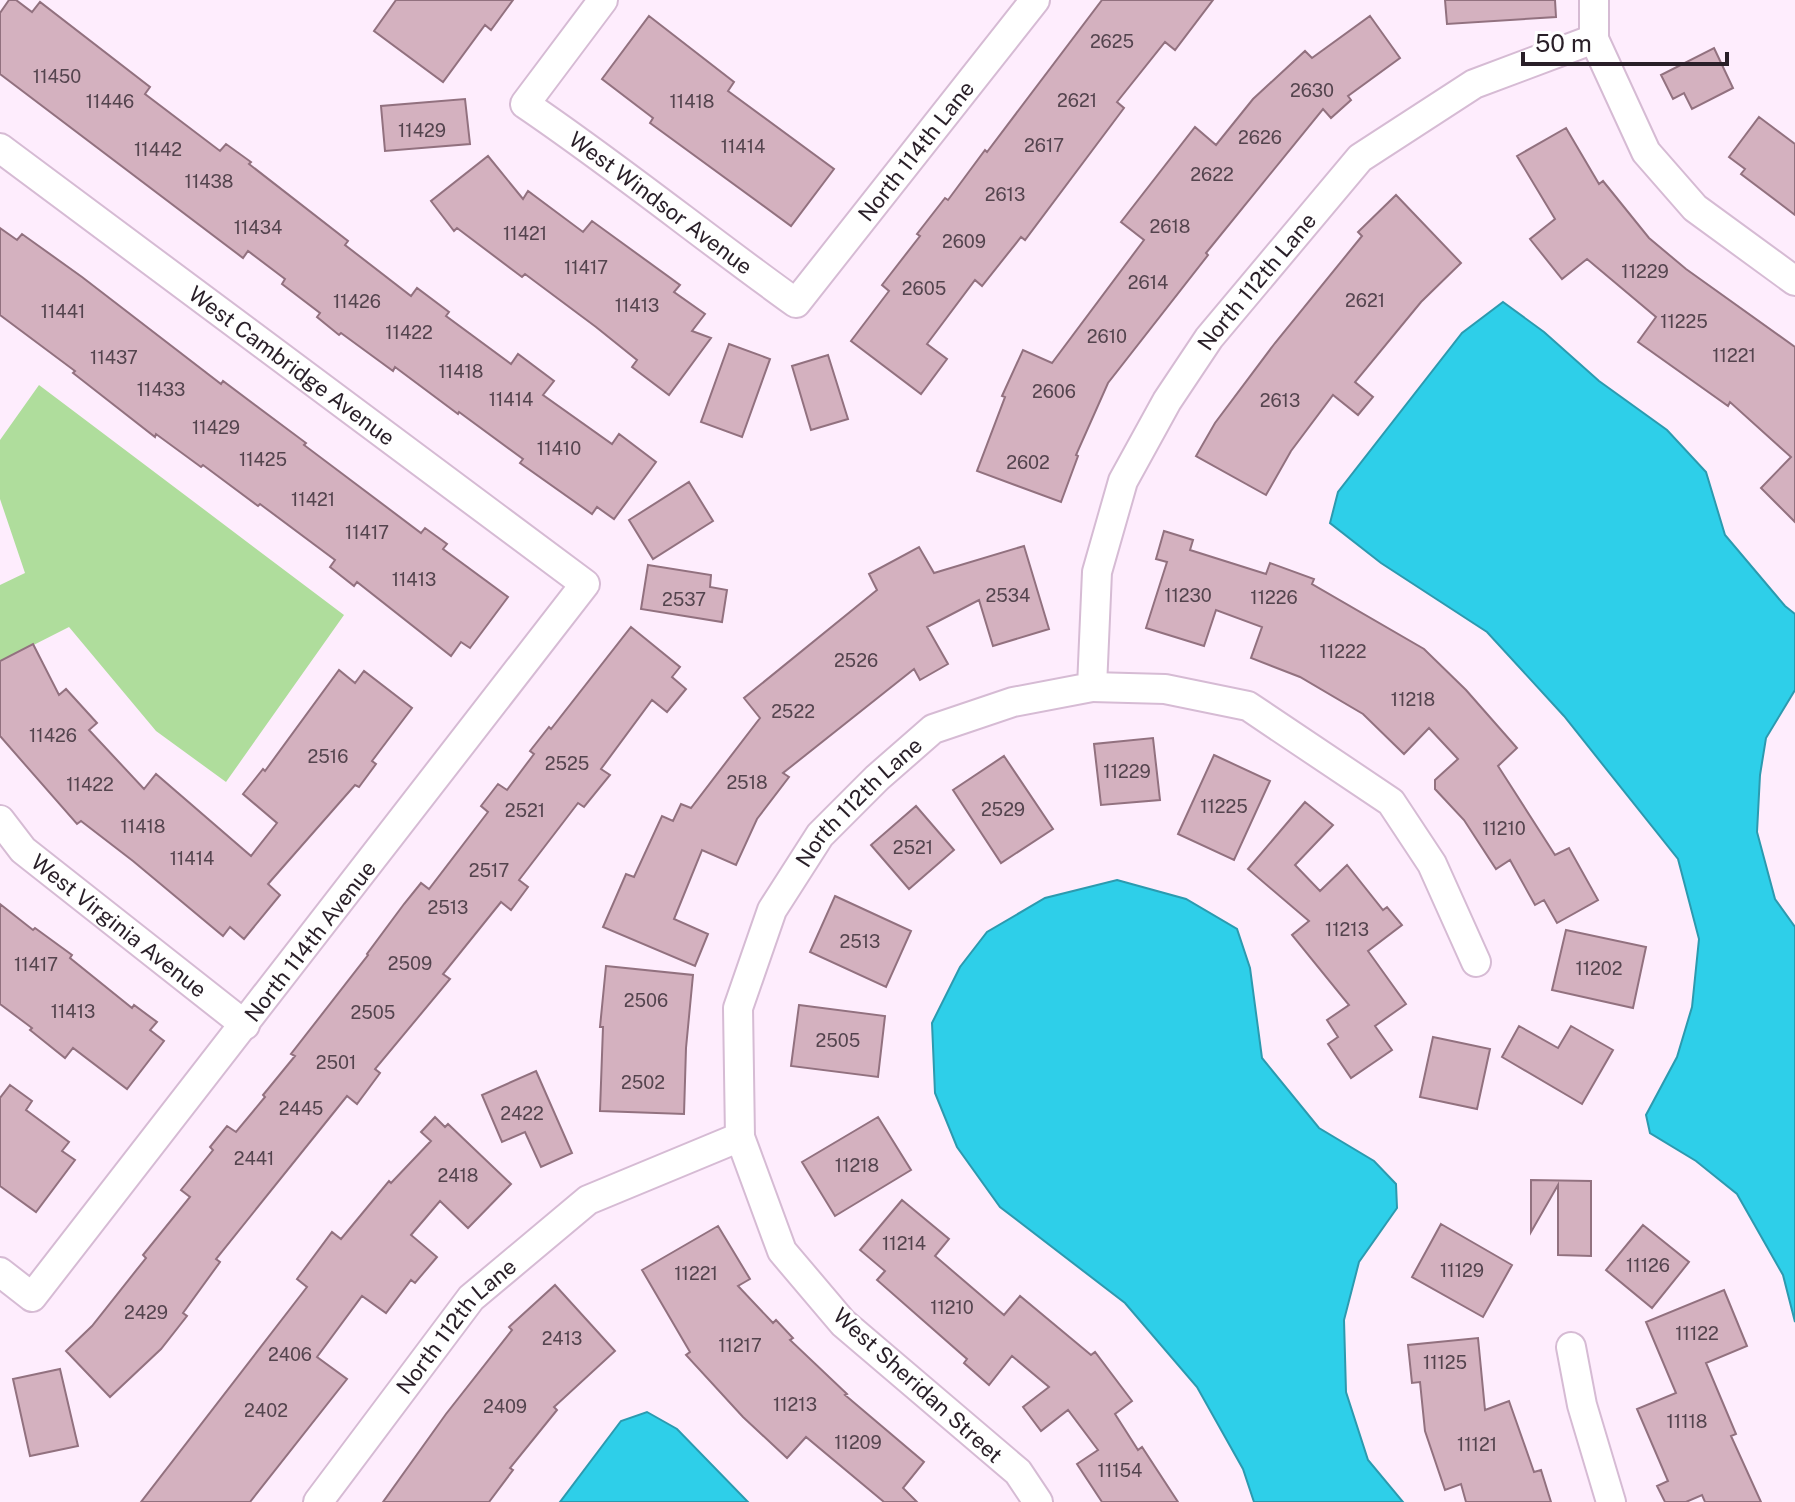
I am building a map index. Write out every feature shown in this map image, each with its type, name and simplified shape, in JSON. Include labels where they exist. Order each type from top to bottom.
[{"type":"street","name":"West Windsor Avenue","points":[[603,0],[525,104],[590,148],[713,244],[796,303]]},
{"type":"street","points":[[1594,0],[1594,39],[1646,152],[1695,208],[1795,281]]},
{"type":"street","name":"North 114th Lane","points":[[796,303],[1032,1]]},
{"type":"street","name":"North 112th Lane","points":[[318,1502],[471,1298],[588,1200],[740,1137],[738,1008],[772,910],[820,835],[877,778],[933,729],[1013,702],[1092,687],[1097,572],[1123,481],[1167,401],[1209,338],[1360,158],[1474,84],[1594,39]]},
{"type":"street","name":"West Cambridge Avenue","points":[[0,148],[585,584]]},
{"type":"street","name":"North 114th Avenue","points":[[0,1272],[32,1297],[585,584]]},
{"type":"street","points":[[1092,687],[1165,689],[1248,706],[1391,802],[1432,864],[1476,962]]},
{"type":"street","name":"West Virginia Avenue","points":[[0,820],[23,850],[245,1025]]},
{"type":"street","name":"West Sheridan Street","points":[[740,1137],[782,1251],[843,1323],[1018,1472],[1038,1502]]},
{"type":"street","points":[[1571,1347],[1582,1405],[1611,1502]]},
{"type":"green space","points":[[39,385],[344,615],[226,782],[156,731],[69,627],[0,662],[0,585],[25,573],[0,499],[0,440]]},
{"type":"water","points":[[1503,302],[1544,332],[1599,381],[1667,430],[1706,472],[1725,535],[1795,614],[1795,690],[1766,738],[1760,775],[1757,832],[1775,899],[1795,927],[1795,1322],[1783,1275],[1737,1194],[1696,1161],[1650,1133],[1646,1115],[1677,1057],[1692,1007],[1699,939],[1678,859],[1564,716],[1487,632],[1381,563],[1330,523],[1338,492],[1462,333]]},
{"type":"water","points":[[1117,880],[1186,899],[1237,929],[1250,968],[1262,1058],[1319,1128],[1374,1161],[1396,1184],[1397,1208],[1359,1262],[1344,1320],[1346,1392],[1368,1460],[1403,1502],[1254,1502],[1243,1469],[1197,1387],[1125,1303],[1000,1207],[957,1147],[935,1093],[932,1023],[960,967],[987,932],[1045,898]]},
{"type":"water","points":[[647,1412],[677,1429],[748,1502],[560,1502],[621,1421]]},
{"type":"building","points":[[9,0],[16,0],[32,12],[40,2],[150,87],[145,94],[220,151],[226,144],[251,162],[249,164],[348,241],[345,245],[411,296],[417,288],[449,312],[446,316],[511,364],[518,354],[554,381],[543,395],[612,444],[619,434],[656,462],[614,519],[597,507],[592,514],[520,463],[523,459],[459,412],[395,367],[393,371],[341,333],[339,335],[317,317],[320,313],[282,284],[285,279],[248,251],[243,258],[0,74],[0,13]]},
{"type":"building","points":[[396,0],[513,0],[491,30],[485,25],[443,82],[374,31]]},
{"type":"building","points":[[1102,0],[1213,0],[1175,50],[1165,42],[1117,102],[1124,108],[1025,240],[1021,237],[982,286],[975,280],[927,344],[947,359],[921,394],[851,341],[889,291],[882,285],[920,236],[917,234],[945,198],[948,200],[985,150],[987,152]]},
{"type":"building","points":[[1445,0],[1555,0],[1556,17],[1447,24]]},
{"type":"building","points":[[649,16],[734,82],[728,91],[834,169],[791,226],[650,123],[653,118],[602,79]]},
{"type":"building","points":[[1370,16],[1400,58],[1348,96],[1351,100],[1331,118],[1323,109],[1206,253],[1208,255],[1108,383],[1076,455],[1061,502],[977,471],[1005,397],[1002,396],[1023,350],[1052,363],[1144,240],[1121,222],[1195,127],[1216,145],[1253,99],[1305,51],[1312,58]]},
{"type":"building","points":[[1714,48],[1733,88],[1692,109],[1684,93],[1673,99],[1661,75]]},
{"type":"building","points":[[465,99],[470,144],[385,151],[381,106]]},
{"type":"building","points":[[1759,117],[1795,144],[1795,215],[1741,174],[1745,169],[1729,157]]},
{"type":"building","points":[[1566,128],[1599,184],[1603,181],[1649,238],[1686,269],[1795,347],[1795,522],[1761,488],[1791,457],[1730,402],[1728,406],[1638,342],[1656,317],[1587,259],[1562,279],[1530,239],[1555,219],[1517,156]]},
{"type":"building","points":[[488,156],[523,199],[528,191],[583,232],[592,221],[680,285],[674,292],[705,314],[692,331],[711,338],[669,395],[632,367],[637,360],[596,327],[457,228],[454,231],[431,201]]},
{"type":"building","points":[[1396,195],[1461,263],[1421,302],[1355,382],[1373,397],[1358,415],[1333,395],[1291,451],[1266,495],[1196,456],[1215,423],[1275,343],[1362,236],[1358,232]]},
{"type":"building","points":[[0,228],[17,240],[22,234],[82,277],[221,384],[223,381],[306,443],[304,445],[421,533],[425,528],[447,544],[443,549],[508,597],[470,648],[461,642],[451,656],[357,582],[354,586],[330,567],[335,560],[203,465],[201,467],[156,434],[155,437],[0,315]]},
{"type":"building","points":[[729,344],[770,359],[742,437],[701,422]]},
{"type":"building","points":[[828,355],[848,419],[811,430],[792,366]]},
{"type":"building","points":[[689,482],[713,521],[653,559],[629,520]]},
{"type":"building","points":[[1164,531],[1193,540],[1190,550],[1266,574],[1270,563],[1314,579],[1312,584],[1424,649],[1466,690],[1517,748],[1498,766],[1555,855],[1569,848],[1598,900],[1557,923],[1544,900],[1535,905],[1510,860],[1496,869],[1464,820],[1435,789],[1435,780],[1458,759],[1429,728],[1404,754],[1363,714],[1300,677],[1251,658],[1262,627],[1216,610],[1204,646],[1146,628],[1167,562],[1156,559]]},
{"type":"building","points":[[1024,546],[1049,629],[993,646],[979,600],[927,627],[948,664],[920,680],[914,669],[783,773],[789,777],[757,819],[736,865],[702,850],[674,919],[708,934],[695,966],[603,927],[626,874],[634,877],[662,816],[673,821],[681,804],[691,808],[760,718],[744,698],[877,590],[869,574],[919,547],[934,573]]},
{"type":"building","points":[[648,565],[711,575],[710,587],[727,590],[722,622],[641,609]]},
{"type":"building","points":[[631,627],[680,667],[672,677],[686,689],[667,712],[652,700],[601,769],[610,775],[584,807],[578,803],[519,880],[528,887],[511,910],[501,902],[443,974],[450,979],[375,1069],[380,1073],[357,1104],[347,1096],[216,1259],[220,1262],[183,1313],[187,1316],[161,1349],[110,1397],[66,1351],[92,1326],[190,1197],[181,1190],[213,1150],[210,1147],[227,1126],[236,1132],[265,1097],[263,1095],[295,1056],[291,1054],[404,904],[421,883],[429,889],[488,812],[481,806],[498,784],[507,790],[534,754],[530,751]]},
{"type":"building","points":[[33,644],[59,695],[66,689],[97,723],[89,730],[144,789],[156,774],[251,856],[277,823],[243,794],[263,769],[265,771],[339,670],[355,683],[364,671],[412,708],[372,761],[376,764],[359,787],[355,785],[268,884],[280,895],[244,939],[230,927],[223,936],[81,821],[77,824],[0,736],[0,661]]},
{"type":"building","points":[[1153,738],[1160,800],[1101,805],[1094,744]]},
{"type":"building","points":[[1214,755],[1270,781],[1234,860],[1178,834]]},
{"type":"building","points":[[1004,756],[1053,829],[1001,863],[953,790]]},
{"type":"building","points":[[1305,802],[1333,825],[1295,865],[1320,891],[1347,865],[1383,910],[1387,907],[1402,925],[1368,951],[1406,1004],[1375,1026],[1392,1050],[1351,1078],[1328,1044],[1338,1037],[1327,1020],[1349,1005],[1292,935],[1309,921],[1248,869]]},
{"type":"building","points":[[916,806],[954,850],[909,889],[871,845]]},
{"type":"building","points":[[835,896],[911,931],[886,987],[810,952]]},
{"type":"building","points":[[0,904],[72,955],[70,958],[132,1008],[134,1005],[157,1022],[150,1030],[164,1041],[127,1089],[73,1048],[65,1058],[0,1004]]},
{"type":"building","points":[[1566,930],[1646,947],[1633,1008],[1552,990]]},
{"type":"building","points":[[606,966],[693,975],[684,1114],[600,1111],[603,1027],[600,1027]]},
{"type":"building","points":[[799,1005],[885,1016],[878,1077],[791,1066]]},
{"type":"building","points":[[1519,1026],[1558,1048],[1571,1026],[1613,1050],[1582,1104],[1502,1057]]},
{"type":"building","points":[[1433,1037],[1490,1049],[1477,1109],[1420,1097]]},
{"type":"building","points":[[536,1071],[572,1153],[541,1167],[525,1132],[502,1142],[482,1095]]},
{"type":"building","points":[[10,1085],[32,1101],[26,1110],[69,1142],[62,1151],[75,1160],[36,1212],[0,1186],[0,1098]]},
{"type":"building","points":[[435,1117],[445,1127],[448,1124],[511,1184],[468,1228],[440,1201],[411,1235],[437,1257],[415,1283],[411,1280],[386,1313],[362,1296],[317,1357],[347,1379],[250,1502],[141,1502],[307,1287],[297,1279],[332,1232],[341,1239],[389,1181],[391,1183],[431,1141],[421,1132]]},
{"type":"building","points":[[878,1117],[911,1170],[835,1216],[802,1162]]},
{"type":"building","points":[[1531,1180],[1591,1181],[1591,1256],[1558,1255],[1558,1185],[1531,1232]]},
{"type":"building","points":[[902,1200],[949,1239],[935,1256],[1004,1315],[1020,1296],[1091,1355],[1095,1352],[1132,1401],[1115,1414],[1138,1450],[1142,1447],[1178,1502],[1102,1502],[1077,1464],[1098,1450],[1068,1410],[1041,1431],[1023,1407],[1049,1387],[1012,1356],[989,1385],[964,1363],[967,1359],[877,1280],[885,1271],[860,1250]]},
{"type":"building","points":[[1441,1224],[1512,1265],[1483,1317],[1412,1277]]},
{"type":"building","points":[[1643,1225],[1689,1262],[1652,1308],[1606,1270]]},
{"type":"building","points":[[718,1226],[750,1279],[738,1286],[773,1323],[776,1320],[793,1338],[790,1340],[845,1395],[924,1462],[903,1488],[917,1502],[884,1502],[806,1437],[787,1458],[743,1417],[686,1355],[690,1352],[642,1270]]},
{"type":"building","points":[[555,1285],[615,1351],[554,1407],[557,1410],[510,1468],[513,1470],[489,1502],[383,1502],[512,1330],[509,1327]]},
{"type":"building","points":[[1724,1290],[1747,1346],[1706,1363],[1736,1434],[1731,1436],[1761,1502],[1705,1502],[1702,1495],[1686,1502],[1665,1502],[1657,1486],[1668,1481],[1637,1409],[1676,1393],[1646,1322]]},
{"type":"building","points":[[1478,1338],[1485,1410],[1509,1401],[1534,1472],[1541,1470],[1551,1502],[1466,1502],[1461,1484],[1445,1490],[1425,1431],[1420,1382],[1412,1383],[1408,1345]]},
{"type":"building","points":[[60,1369],[78,1446],[30,1456],[13,1379]]}]
